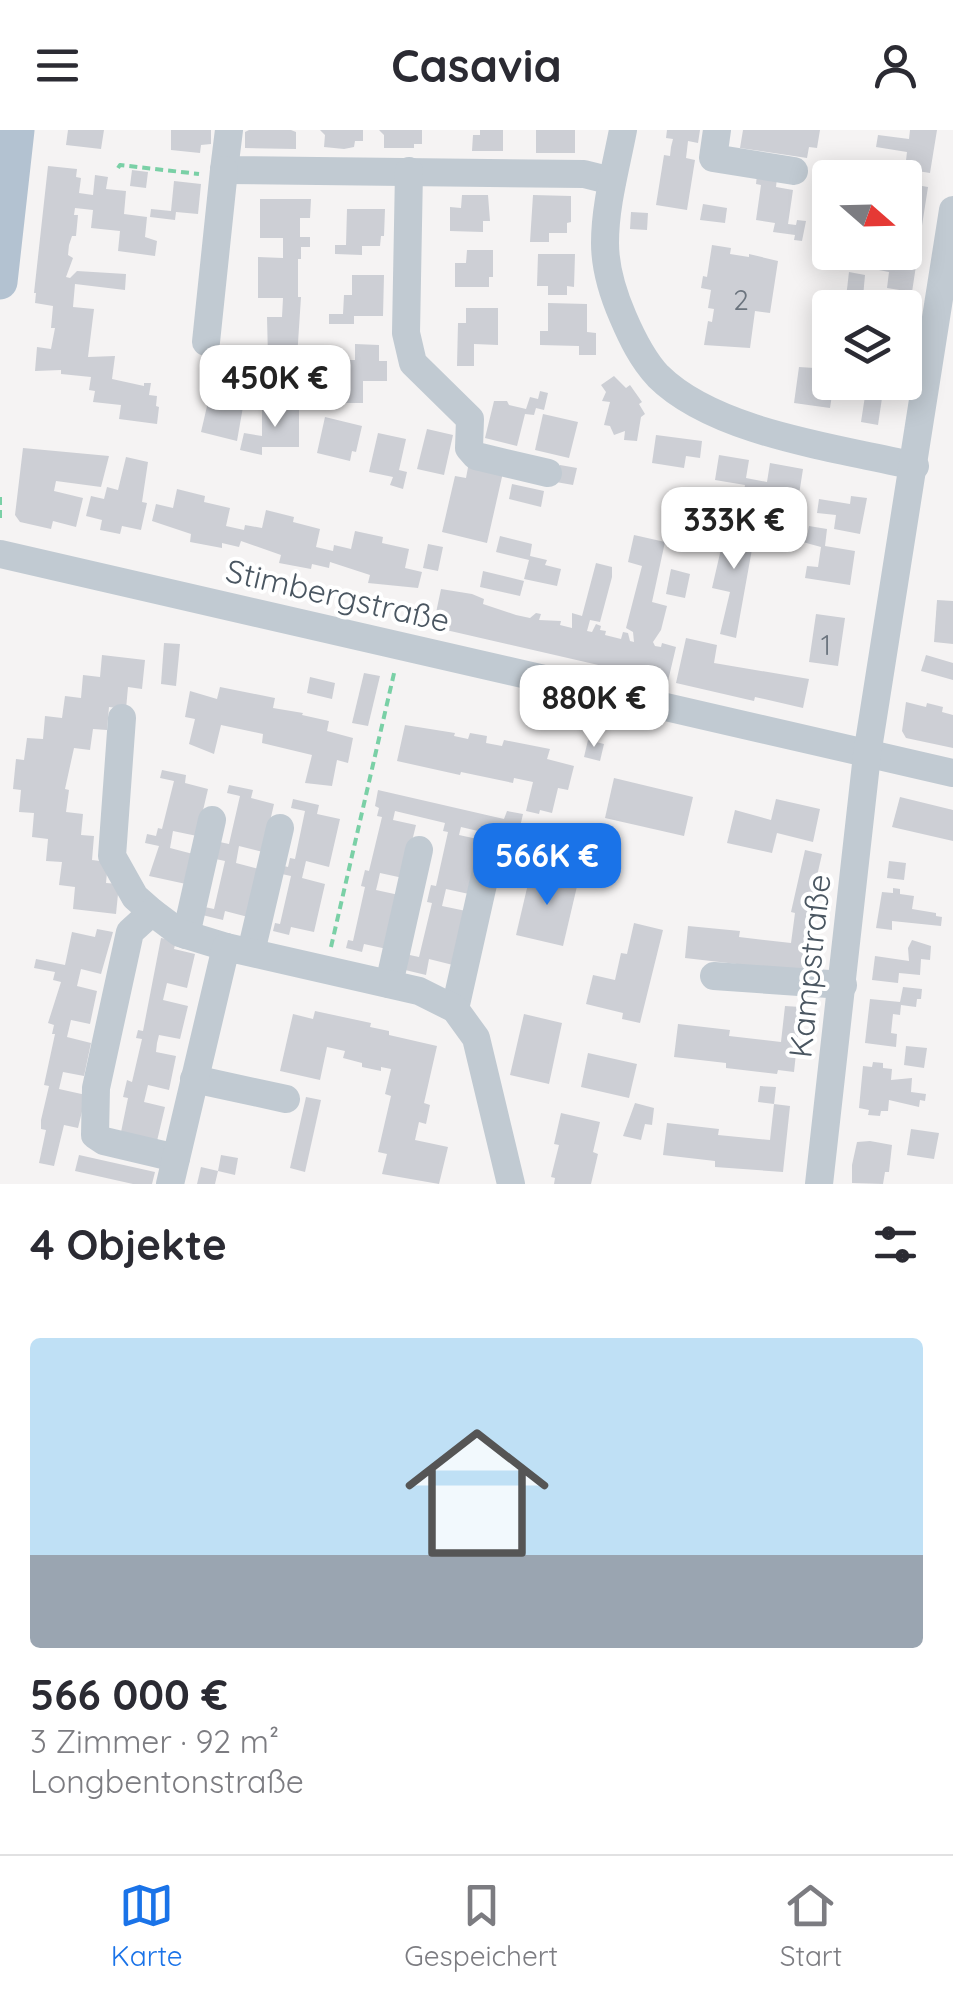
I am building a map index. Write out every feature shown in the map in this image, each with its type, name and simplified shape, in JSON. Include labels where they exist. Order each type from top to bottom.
[{"type":"main road","points":[[0,282],[17,130]]},
{"type":"street","points":[[206,342],[229,130]]},
{"type":"street","points":[[623,130],[612,180],[605,244],[608,272],[626,326],[640,353],[659,376],[683,395],[750,428],[915,466]]},
{"type":"street","points":[[717,130],[712,158],[794,171]]},
{"type":"street","points":[[409,171],[406,333],[413,363],[470,419],[470,448],[476,456],[548,472]]},
{"type":"street","points":[[224,173],[584,174],[612,180]]},
{"type":"street","name":"Kampstraße","points":[[819,1184],[868,755],[915,466],[941,378],[953,210]]},
{"type":"street","name":"Stimbergstraße","points":[[0,554],[953,772]]},
{"type":"street","points":[[122,718],[112,856],[135,897],[186,934],[419,991],[455,1008],[476,1038],[511,1184]]},
{"type":"street","points":[[186,934],[212,820]]},
{"type":"street","points":[[152,912],[130,932],[96,1088],[93,1125],[95,1134],[104,1141],[173,1171],[194,1079],[280,828]]},
{"type":"street","points":[[389,984],[419,850]]},
{"type":"street","points":[[455,1008],[488,862]]},
{"type":"street","points":[[714,976],[843,985]]},
{"type":"street","points":[[194,1079],[286,1099]]},
{"type":"path","points":[[118,168],[120,165],[224,173]]},
{"type":"path","points":[[0,497],[0,519]]},
{"type":"path","points":[[326,970],[400,645]]},
{"type":"building","points":[[68,130],[104,130],[101,149],[66,145]]},
{"type":"building","points":[[171,130],[211,130],[211,144],[201,145],[200,153],[171,150]]},
{"type":"building","points":[[320,130],[363,130],[363,141],[355,141],[354,147],[344,149],[324,147],[325,135]]},
{"type":"building","points":[[379,130],[422,130],[422,144],[414,144],[414,148],[384,148],[384,135]]},
{"type":"building","points":[[480,130],[503,130],[503,151],[472,151],[473,135],[480,135]]},
{"type":"building","points":[[536,130],[575,130],[575,153],[536,153]]},
{"type":"building","points":[[667,130],[700,130],[698,143],[688,141],[686,158],[695,160],[687,210],[656,205],[664,155],[670,156],[673,139],[666,138]]},
{"type":"building","points":[[743,130],[820,130],[817,148],[809,147],[807,158],[740,148]]},
{"type":"building","points":[[910,130],[937,130],[930,173],[922,172],[922,160],[906,160],[907,152],[876,147],[878,135],[909,139]]},
{"type":"building","points":[[245,132],[296,132],[296,149],[245,148]]},
{"type":"building","points":[[48,166],[77,169],[76,177],[81,178],[79,193],[93,195],[95,175],[108,177],[106,189],[126,191],[124,214],[147,217],[145,237],[157,241],[155,256],[118,251],[120,231],[91,228],[93,210],[75,208],[76,236],[72,236],[69,245],[68,255],[73,258],[66,277],[77,271],[126,274],[125,290],[75,284],[73,307],[94,309],[88,357],[115,356],[112,379],[144,386],[151,383],[149,395],[157,396],[159,407],[157,424],[119,419],[121,405],[93,402],[95,391],[89,390],[91,377],[61,374],[61,370],[35,371],[37,347],[51,349],[55,328],[51,328],[53,306],[35,303],[34,293]]},
{"type":"building","points":[[132,170],[148,172],[146,188],[130,186]]},
{"type":"building","points":[[757,175],[777,178],[776,187],[793,190],[788,224],[806,221],[802,241],[794,240],[795,235],[773,232],[775,223],[756,220],[761,185],[756,184]]},
{"type":"building","points":[[174,181],[201,184],[198,214],[176,212],[175,220],[150,217],[151,209],[171,211]]},
{"type":"building","points":[[922,186],[928,187],[922,226]]},
{"type":"building","points":[[462,195],[488,195],[490,221],[483,221],[483,232],[450,231],[450,207],[461,208]]},
{"type":"building","points":[[533,195],[571,196],[567,233],[549,233],[549,242],[530,242]]},
{"type":"building","points":[[260,199],[311,199],[310,218],[300,218],[300,237],[310,237],[310,247],[301,247],[298,259],[301,297],[297,358],[268,358],[267,317],[282,317],[283,298],[258,298],[258,257],[283,258],[283,238],[260,238]]},
{"type":"building","points":[[703,204],[727,208],[725,223],[700,220]]},
{"type":"building","points":[[347,209],[385,209],[380,246],[362,246],[362,255],[335,254],[335,245],[346,245]]},
{"type":"building","points":[[631,212],[648,213],[647,230],[630,229]]},
{"type":"building","points":[[712,245],[731,248],[730,254],[778,261],[770,313],[755,311],[750,348],[704,345],[714,309],[708,308],[711,290],[701,288],[703,276],[707,277]]},
{"type":"building","points":[[467,250],[493,250],[489,287],[455,287],[455,263],[466,263]]},
{"type":"building","points":[[538,254],[575,254],[574,287],[567,286],[567,295],[548,295],[548,286],[537,286]]},
{"type":"building","points":[[879,270],[915,270],[912,290],[887,288],[889,272]]},
{"type":"building","points":[[849,272],[865,275],[864,290],[847,290]]},
{"type":"building","points":[[352,275],[384,275],[383,316],[354,316],[354,324],[329,324],[329,314],[343,314],[344,295],[352,295]]},
{"type":"building","points":[[548,303],[587,304],[587,332],[596,333],[596,355],[579,355],[579,346],[540,345],[540,331],[548,331]]},
{"type":"building","points":[[466,308],[498,308],[498,345],[474,344],[474,366],[457,366],[458,323],[466,323]]},
{"type":"building","points":[[355,344],[379,345],[379,361],[387,361],[387,381],[363,381],[363,403],[344,403],[347,360],[355,360]]},
{"type":"building","points":[[284,367],[300,367],[300,384],[284,384]]},
{"type":"building","points":[[799,367],[812,368],[812,400],[831,400],[830,408],[794,403]]},
{"type":"building","points":[[614,376],[626,388],[630,385],[642,402],[639,404],[645,414],[637,441],[624,440],[625,431],[614,435],[610,426],[604,425],[610,402],[602,401],[606,392],[601,385]]},
{"type":"building","points":[[540,391],[548,393],[544,410],[536,408],[534,415],[525,414],[517,446],[485,438],[494,401],[507,401],[526,409],[530,397],[538,399]]},
{"type":"building","points":[[221,396],[244,401],[237,441],[201,432],[208,402],[219,405]]},
{"type":"building","points":[[864,400],[882,400],[878,425],[861,422]]},
{"type":"building","points":[[262,406],[299,407],[299,447],[262,447],[262,455],[240,450],[244,433],[262,436]]},
{"type":"building","points":[[543,414],[578,422],[569,458],[535,450]]},
{"type":"building","points":[[325,417],[362,426],[350,461],[317,453]]},
{"type":"building","points":[[427,429],[453,435],[444,475],[417,469]]},
{"type":"building","points":[[378,433],[406,439],[399,470],[407,472],[403,489],[390,485],[393,477],[369,472]]},
{"type":"building","points":[[656,435],[702,441],[700,458],[686,456],[684,468],[652,463]]},
{"type":"building","points":[[23,448],[109,456],[101,487],[56,481],[54,491],[83,498],[76,527],[53,521],[51,529],[20,522],[15,515]]},
{"type":"building","points":[[719,455],[749,460],[746,478],[767,482],[770,463],[803,469],[798,501],[764,496],[763,506],[742,503],[745,485],[715,480]]},
{"type":"building","points":[[126,457],[148,462],[142,502],[147,503],[141,530],[122,526],[120,534],[100,530],[102,520],[86,516],[91,496],[104,499],[107,487],[118,490]]},
{"type":"building","points":[[469,462],[504,468],[487,543],[442,532],[455,476],[466,478]]},
{"type":"building","points":[[560,465],[577,468],[573,485],[556,482]]},
{"type":"building","points":[[512,484],[544,491],[541,507],[509,499]]},
{"type":"building","points":[[177,489],[205,496],[204,502],[230,508],[226,526],[262,528],[266,510],[294,517],[293,522],[320,529],[316,547],[333,551],[334,545],[351,549],[355,531],[383,537],[382,543],[409,549],[405,568],[422,572],[418,588],[368,583],[370,575],[330,562],[329,568],[312,564],[311,569],[279,563],[281,555],[241,541],[239,547],[222,543],[222,548],[190,542],[191,534],[152,521],[156,504],[173,508]]},
{"type":"building","points":[[851,496],[867,498],[860,534],[834,529],[836,515],[817,513],[819,499],[850,504]]},
{"type":"building","points":[[727,523],[756,527],[736,638],[720,634],[730,592],[712,588]]},
{"type":"building","points":[[809,526],[827,529],[825,546],[855,551],[850,585],[805,578],[807,566],[818,567],[821,547],[799,541],[800,535],[807,536]]},
{"type":"building","points":[[634,535],[665,542],[652,602],[667,606],[661,630],[653,642],[655,646],[661,647],[662,643],[676,647],[668,681],[433,627],[441,589],[472,594],[484,599],[483,604],[516,615],[530,618],[541,614],[539,620],[561,621],[560,625],[572,628],[572,613],[582,616],[596,563],[612,567],[612,577],[600,622],[590,620],[587,631],[592,632],[596,624],[606,631],[605,635],[621,639],[623,632],[628,633],[634,642],[633,632],[626,628],[642,566],[628,562]]},
{"type":"building","points":[[500,536],[532,544],[530,556],[561,569],[557,586],[524,579],[529,560],[496,552]]},
{"type":"building","points":[[428,544],[443,547],[438,571],[423,568]]},
{"type":"building","points":[[671,569],[690,574],[685,598],[666,594]]},
{"type":"building","points":[[483,571],[524,581],[520,596],[480,587]]},
{"type":"building","points":[[937,600],[953,601],[953,644],[934,642]]},
{"type":"building","points":[[816,614],[845,618],[838,666],[809,662]]},
{"type":"building","points":[[686,638],[717,645],[714,663],[809,679],[803,708],[676,683]]},
{"type":"building","points":[[164,643],[180,644],[176,686],[161,684]]},
{"type":"building","points":[[102,655],[145,660],[142,689],[128,687],[126,709],[109,707],[107,730],[93,729],[90,750],[74,748],[65,789],[69,790],[66,812],[83,814],[81,835],[94,836],[92,860],[108,862],[106,883],[119,884],[116,914],[73,909],[75,887],[59,885],[62,862],[46,861],[48,839],[32,837],[34,813],[19,812],[21,790],[13,789],[16,759],[24,760],[27,738],[43,739],[45,716],[62,718],[65,696],[81,698],[83,675],[100,677]]},
{"type":"building","points":[[926,655],[953,663],[953,680],[921,671]]},
{"type":"building","points":[[364,673],[380,676],[368,726],[352,723]]},
{"type":"building","points":[[310,677],[335,683],[332,699],[307,693]]},
{"type":"building","points":[[220,687],[275,698],[273,708],[329,721],[327,731],[353,738],[348,763],[337,760],[332,786],[305,783],[312,755],[262,743],[263,734],[221,725],[214,754],[189,744],[195,719],[185,717],[190,691],[217,699]]},
{"type":"building","points":[[906,702],[943,707],[942,712],[953,715],[953,748],[906,738],[902,731]]},
{"type":"building","points":[[405,725],[455,733],[454,736],[468,739],[470,733],[487,736],[486,743],[502,746],[504,740],[550,749],[547,759],[574,766],[568,790],[558,788],[552,813],[540,810],[539,814],[526,811],[533,782],[514,778],[513,783],[461,772],[460,775],[397,761]]},
{"type":"building","points":[[588,740],[604,744],[600,761],[584,757]]},
{"type":"building","points":[[162,770],[186,775],[185,783],[208,789],[197,836],[173,831],[170,848],[193,854],[186,884],[149,876],[159,846],[145,843],[147,834],[156,836],[158,828],[162,829],[174,781],[160,778]]},
{"type":"building","points":[[614,778],[693,797],[684,836],[605,818]]},
{"type":"building","points":[[229,785],[253,790],[251,798],[274,804],[263,852],[239,846],[236,863],[259,869],[248,917],[225,911],[223,920],[198,914],[200,906],[214,909],[225,861],[211,858],[215,841],[229,844],[240,796],[227,793]]},
{"type":"building","points":[[378,790],[504,819],[507,811],[523,814],[517,840],[461,827],[459,835],[482,840],[469,894],[446,889],[442,906],[466,911],[453,965],[429,959],[426,975],[401,969],[405,954],[419,957],[432,903],[427,902],[429,893],[431,885],[436,886],[448,832],[443,831],[445,823],[395,811],[393,820],[416,825],[403,878],[380,873],[376,890],[399,895],[387,949],[364,944],[362,952],[346,948],[348,940],[353,941],[365,887],[361,886],[365,870],[369,871],[382,817],[377,816],[379,808],[375,806]]},
{"type":"building","points":[[900,797],[953,810],[953,841],[892,827]]},
{"type":"building","points":[[293,799],[319,805],[317,814],[340,819],[329,867],[306,861],[302,878],[325,884],[314,932],[291,927],[289,935],[273,931],[275,923],[280,924],[291,876],[277,873],[280,865],[288,867],[290,858],[295,859],[305,811],[291,808]]},
{"type":"building","points":[[776,799],[820,809],[813,842],[777,833],[772,853],[727,843],[735,810],[771,820]]},
{"type":"building","points":[[549,830],[583,838],[579,854],[546,846]]},
{"type":"building","points":[[805,850],[822,854],[808,916],[805,973],[736,970],[737,964],[685,958],[688,926],[740,931],[739,937],[791,943],[795,913],[791,912]]},
{"type":"building","points":[[889,861],[906,863],[904,880],[887,878]]},
{"type":"building","points":[[531,871],[578,882],[563,946],[516,935]]},
{"type":"building","points":[[893,888],[900,889],[900,894],[914,896],[912,909],[942,917],[941,926],[892,921],[892,930],[876,928],[882,892],[893,893]]},
{"type":"building","points":[[634,923],[663,930],[640,1023],[622,1019],[623,1013],[586,1004],[593,975],[615,980],[621,953],[627,954]]},
{"type":"building","points":[[97,929],[113,932],[101,974],[81,969],[77,986],[97,991],[90,1024],[71,1020],[67,1037],[91,1043],[84,1076],[63,1072],[59,1089],[86,1095],[78,1128],[64,1125],[54,1166],[39,1163],[46,1130],[41,1129],[41,1120],[49,1086],[44,1085],[55,1034],[54,1025],[48,1023],[61,982],[53,980],[55,972],[34,968],[36,959],[65,965],[72,932],[95,937]]},
{"type":"building","points":[[161,938],[176,941],[174,949],[195,954],[187,988],[167,983],[163,1000],[188,1006],[180,1039],[159,1035],[157,1043],[156,1052],[176,1056],[169,1090],[148,1085],[144,1102],[165,1107],[157,1141],[121,1132],[128,1098],[123,1097],[127,1080],[132,1082],[142,1039],[136,1038],[138,1030],[143,1031]]},
{"type":"building","points":[[912,940],[931,946],[930,960],[921,959],[920,975],[899,973],[898,983],[872,980],[875,956],[909,961]]},
{"type":"building","points":[[903,987],[922,989],[921,999],[917,999],[916,1007],[901,1005],[900,1015],[893,1014],[891,1033],[897,1034],[896,1047],[865,1043],[870,999],[900,1002]]},
{"type":"building","points":[[785,1006],[801,1007],[794,1072],[726,1068],[726,1063],[674,1057],[678,1024],[730,1030],[729,1036],[781,1042]]},
{"type":"building","points":[[315,1011],[371,1023],[370,1027],[389,1031],[389,1035],[437,1046],[424,1103],[430,1105],[426,1124],[419,1122],[415,1140],[448,1147],[439,1184],[382,1174],[387,1154],[378,1152],[391,1096],[385,1094],[391,1069],[362,1067],[362,1063],[343,1058],[345,1051],[327,1047],[320,1080],[280,1071],[293,1014],[313,1019]]},
{"type":"building","points":[[524,1014],[562,1023],[549,1084],[510,1075]]},
{"type":"building","points":[[906,1046],[927,1048],[924,1068],[904,1065]]},
{"type":"building","points":[[588,1053],[637,1064],[629,1098],[581,1087]]},
{"type":"building","points":[[873,1062],[892,1069],[891,1080],[912,1078],[911,1092],[926,1094],[925,1101],[920,1100],[919,1107],[889,1100],[888,1111],[881,1111],[880,1116],[868,1115],[869,1110],[859,1108],[863,1066],[872,1067]]},
{"type":"building","points":[[760,1086],[776,1087],[774,1104],[758,1102]]},
{"type":"building","points":[[306,1097],[321,1100],[305,1172],[290,1168]]},
{"type":"building","points":[[635,1103],[654,1108],[652,1125],[645,1124],[641,1140],[623,1136]]},
{"type":"building","points":[[774,1104],[790,1106],[783,1172],[715,1167],[715,1161],[663,1155],[667,1123],[719,1129],[718,1135],[770,1140]]},
{"type":"building","points":[[561,1113],[600,1122],[591,1184],[554,1184],[555,1178],[551,1177]]},
{"type":"building","points":[[911,1129],[939,1133],[934,1159],[907,1155]]},
{"type":"building","points":[[857,1142],[892,1145],[889,1172],[885,1172],[883,1184],[852,1183]]},
{"type":"building","points":[[79,1155],[155,1172],[152,1184],[133,1184],[75,1171]]},
{"type":"building","points":[[221,1155],[238,1158],[235,1175],[218,1171]]},
{"type":"building","points":[[201,1167],[218,1171],[215,1184],[197,1184]]}]
